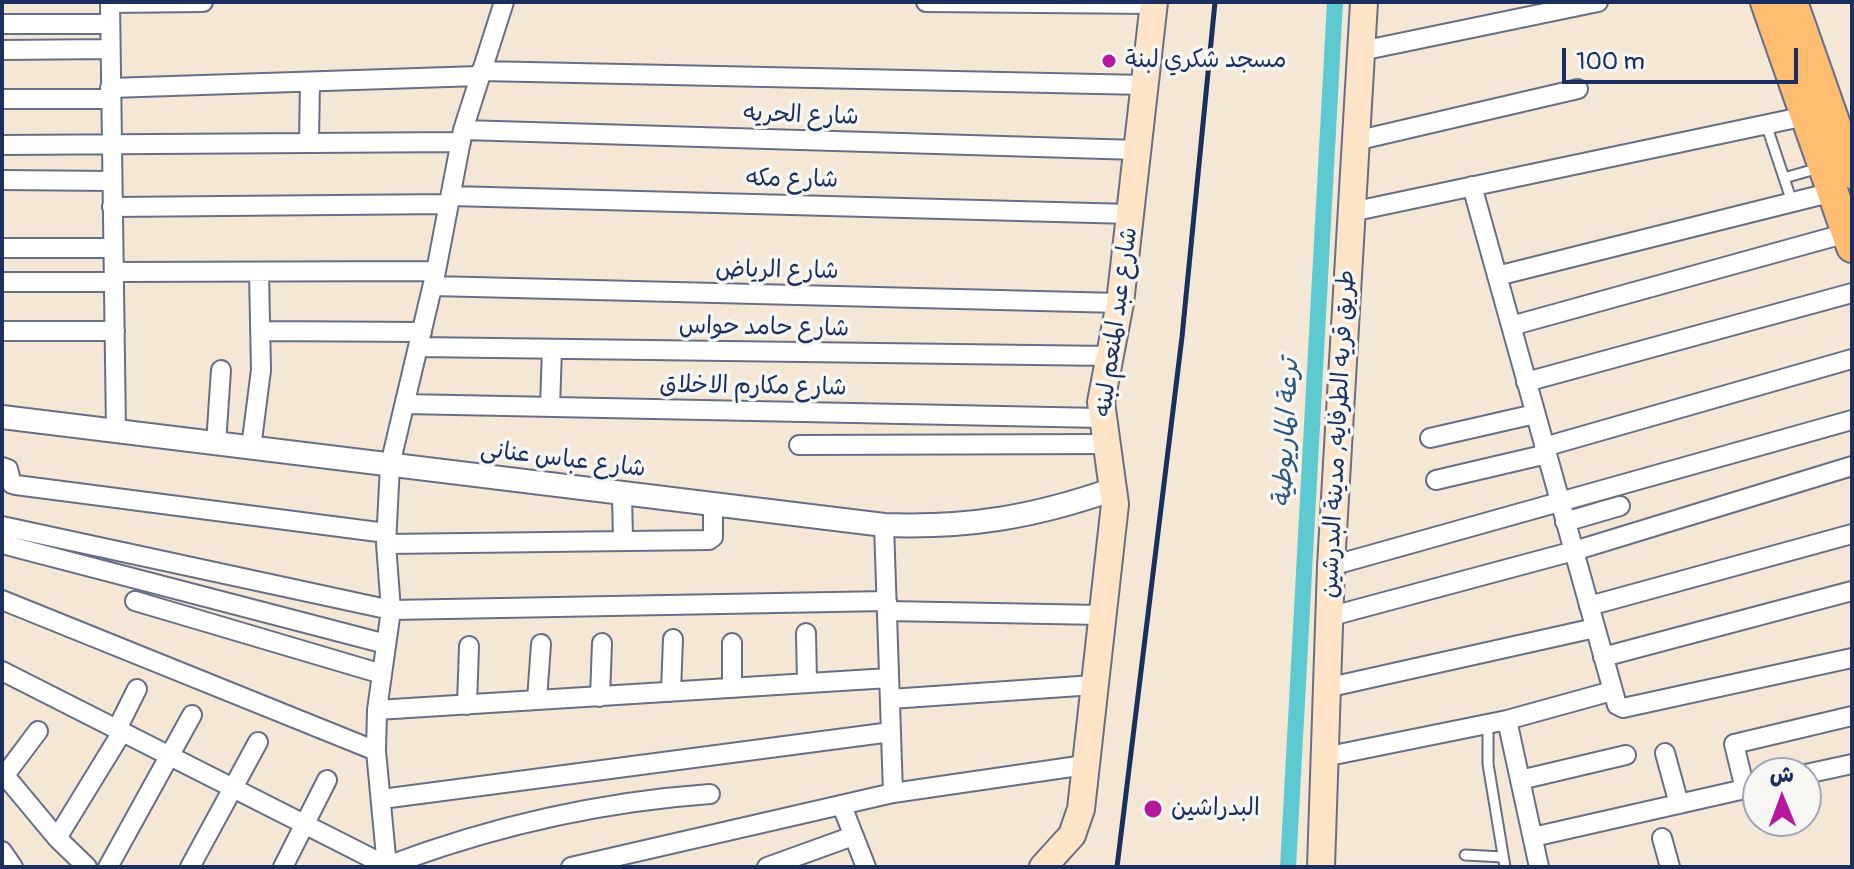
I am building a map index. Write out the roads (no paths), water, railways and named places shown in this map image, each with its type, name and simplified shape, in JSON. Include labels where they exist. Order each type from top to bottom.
[{"type":"highway","points":[[1766,2],[1836,177],[1850,240]]},
{"type":"highway","points":[[1792,2],[1818,127]]},
{"type":"main road","name":"طريق قريه الطرفايه, مدينة البدرشين","points":[[1321,867],[1328,617],[1364,2]]},
{"type":"main road","name":"شارع عبد المنعم لبنه","points":[[1043,867],[1063,847],[1078,822],[1114,518],[1114,489],[1101,418],[1120,303],[1154,3]]},
{"type":"street","points":[[116,431],[110,3],[203,2]]},
{"type":"street","points":[[387,866],[376,751],[377,710],[391,610],[386,539],[390,465],[435,278],[462,136],[504,2]]},
{"type":"street","points":[[926,2],[1154,3]]},
{"type":"street","points":[[1361,51],[1598,2]]},
{"type":"street","points":[[2,24],[110,24]]},
{"type":"street","points":[[2,50],[110,49]]},
{"type":"street","points":[[2,99],[480,74],[1145,85]]},
{"type":"street","points":[[309,141],[310,83]]},
{"type":"street","points":[[1355,141],[1578,89]]},
{"type":"street","points":[[1351,212],[1766,124],[1818,127]]},
{"type":"street","name":"شارع الحريه","points":[[2,145],[462,136],[1138,150]]},
{"type":"street","points":[[1497,276],[1792,202],[1836,177]]},
{"type":"street","points":[[2,180],[112,181]]},
{"type":"street","points":[[1472,186],[1616,699]]},
{"type":"street","name":"شارع مكه","points":[[112,207],[450,200],[1131,214]]},
{"type":"street","points":[[1511,326],[1850,240]]},
{"type":"street","points":[[2,248],[113,248]]},
{"type":"street","points":[[251,448],[262,331],[259,272]]},
{"type":"street","name":"شارع الرياض","points":[[2,282],[259,272],[1120,303]]},
{"type":"street","points":[[1526,382],[1852,293]]},
{"type":"street","points":[[2,331],[115,331]]},
{"type":"street","name":"شارع حامد حواس","points":[[262,331],[552,349],[1110,356]]},
{"type":"street","points":[[550,407],[552,349]]},
{"type":"street","points":[[1436,480],[1546,451],[1852,359]]},
{"type":"street","points":[[216,444],[221,370]]},
{"type":"street","name":"شارع مكارم الاخلاق","points":[[405,404],[1101,418]]},
{"type":"street","points":[[1430,438],[1535,414]]},
{"type":"street","name":"شارع عباس عنانى","points":[[2,417],[884,525],[941,527],[999,522],[1056,509],[1114,489]]},
{"type":"street","points":[[1331,566],[1563,513],[1852,420]]},
{"type":"street","points":[[799,445],[1106,444]]},
{"type":"street","points":[[1328,617],[1574,551],[1852,466]]},
{"type":"street","points":[[2,467],[8,469],[12,484],[16,485],[386,539],[711,540],[713,505]]},
{"type":"street","points":[[622,494],[623,541]]},
{"type":"street","points":[[1563,513],[1620,506]]},
{"type":"street","points":[[884,525],[893,793]]},
{"type":"street","points":[[2,526],[391,610],[887,606],[1102,615]]},
{"type":"street","points":[[1589,606],[1852,534]]},
{"type":"street","points":[[2,544],[386,644]]},
{"type":"street","points":[[142,580],[134,604],[382,674]]},
{"type":"street","points":[[1603,657],[1852,591]]},
{"type":"street","points":[[2,600],[376,751]]},
{"type":"street","points":[[1326,688],[1595,628]]},
{"type":"street","points":[[806,633],[807,683]]},
{"type":"street","points":[[671,692],[673,639]]},
{"type":"street","points":[[600,697],[602,643]]},
{"type":"street","points":[[732,643],[732,688]]},
{"type":"street","points":[[537,700],[541,644]]},
{"type":"street","points":[[467,705],[469,646]]},
{"type":"street","points":[[1324,757],[1616,699],[1852,658]]},
{"type":"street","points":[[2,671],[387,866],[491,829],[545,815],[600,805],[710,794]]},
{"type":"street","points":[[377,710],[889,678]]},
{"type":"street","points":[[890,699],[1094,685]]},
{"type":"street","points":[[57,838],[119,731],[137,689]]},
{"type":"street","points":[[108,867],[192,715]]},
{"type":"street","points":[[1742,764],[1734,744],[1852,716]]},
{"type":"street","points":[[1507,720],[1539,867]]},
{"type":"street","points":[[38,731],[3,774],[57,838],[87,867]]},
{"type":"street","points":[[382,799],[891,732]]},
{"type":"street","points":[[190,867],[258,742]]},
{"type":"street","points":[[1665,753],[1679,804]]},
{"type":"street","points":[[1520,780],[1626,755]]},
{"type":"street","points":[[1822,771],[1852,764]]},
{"type":"street","points":[[571,867],[893,793],[1085,765]]},
{"type":"street","points":[[283,867],[327,780]]},
{"type":"street","points":[[1533,837],[1742,789]]},
{"type":"street","points":[[842,806],[866,867]]},
{"type":"street","points":[[767,867],[853,836]]},
{"type":"street","points":[[1653,867],[1669,867],[1662,838]]},
{"type":"street","points":[[2,851],[13,867]]},
{"type":"lane","points":[[1766,124],[1792,202]]},
{"type":"lane","points":[[1784,178],[1836,177]]},
{"type":"lane","points":[[1465,855],[1504,862],[1488,764],[1488,724]]},
{"type":"waterway","name":"ترعة الماريوطية","points":[[1288,867],[1335,2]]},
{"type":"railway","points":[[1117,867],[1182,337],[1215,2]]},
{"type":"place","name":"مسجد شكري لبنة","points":[[1109,61]]},
{"type":"place","name":"البدراشين","points":[[1153,809]]}]
